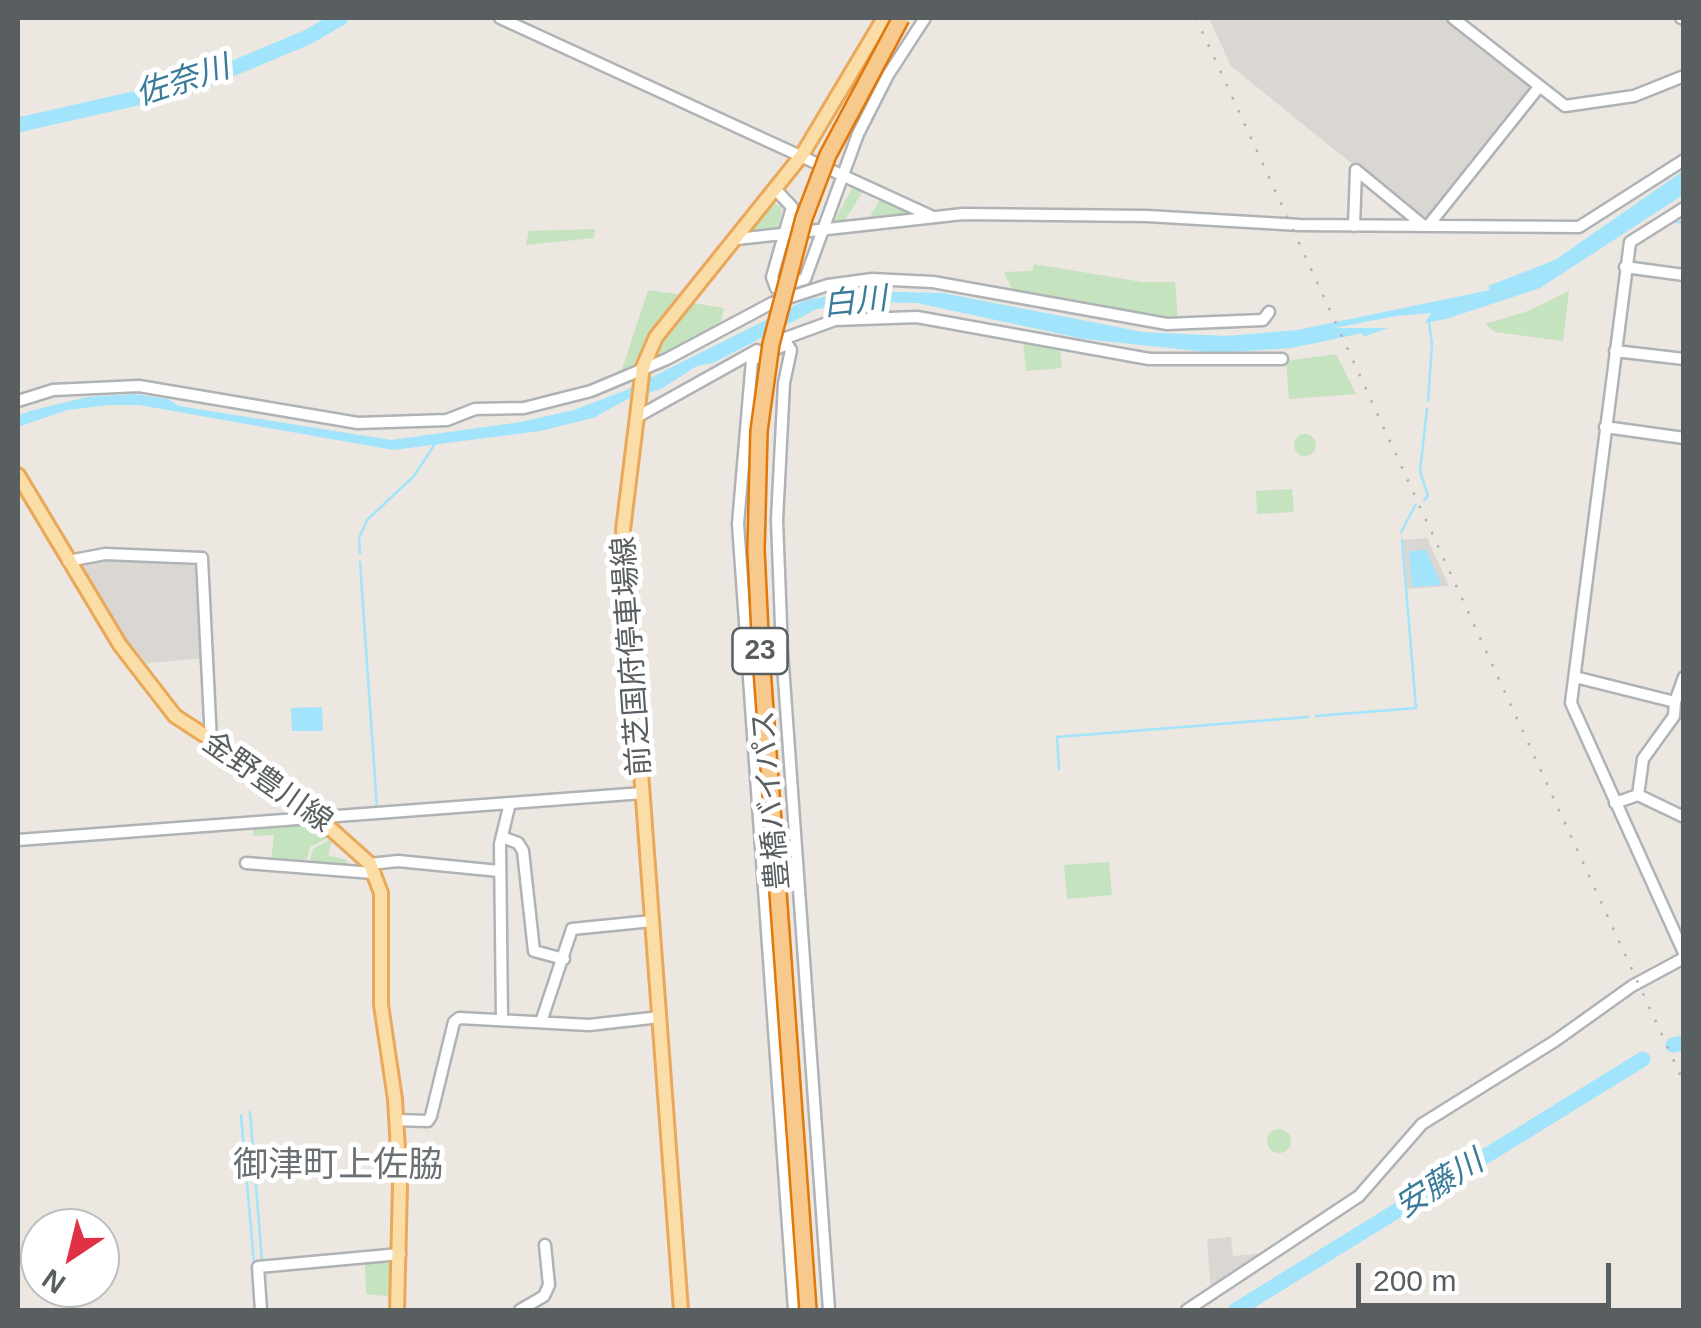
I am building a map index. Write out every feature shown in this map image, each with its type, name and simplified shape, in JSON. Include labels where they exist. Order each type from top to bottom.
[{"type":"highway","name":"豊橋バイパス","points":[[805,1310],[760,655],[756,550],[760,431],[772,344],[804,218],[828,155],[898,18]]},
{"type":"main road","name":"前芝国府停車場線","points":[[681,1310],[623,530],[642,369],[656,337],[802,155],[884,18]]},
{"type":"main road","name":"金野豊川線","points":[[18,475],[146,682],[175,716],[285,788],[371,868]]},
{"type":"main road","points":[[371,868],[380,893],[384,1045],[396,1120],[400,1254],[397,1310]]},
{"type":"street","points":[[500,18],[933,217]]},
{"type":"street","points":[[776,190],[792,207],[772,277],[776,288],[805,279],[841,174],[877,96],[925,18]]},
{"type":"street","points":[[1453,18],[1539,87],[1572,107],[1634,96],[1684,76]]},
{"type":"street","points":[[1426,226],[1539,87]]},
{"type":"street","points":[[736,239],[933,217],[1147,216],[1354,226],[1579,227],[1684,160]]},
{"type":"street","points":[[1354,226],[1356,170],[1426,226]]},
{"type":"street","points":[[1187,1310],[1359,1196],[1422,1124],[1684,956],[1573,710],[1630,242],[1684,208]]},
{"type":"street","points":[[1625,267],[1684,275]]},
{"type":"street","points":[[18,401],[69,388],[139,386],[395,425],[447,420],[475,408],[524,408],[591,391],[667,359],[772,303],[828,285],[872,279],[934,282],[1167,324],[1263,320],[1269,312]]},
{"type":"street","points":[[638,414],[788,334],[834,320],[873,316],[917,316],[1148,359],[1282,360]]},
{"type":"street","points":[[794,1310],[744,652],[738,524],[752,360],[787,344],[791,350],[784,383],[777,520],[782,650],[829,1310]]},
{"type":"street","points":[[1616,350],[1684,359]]},
{"type":"street","points":[[748,386],[784,383]]},
{"type":"street","points":[[1606,427],[1684,438]]},
{"type":"street","points":[[738,524],[777,520]]},
{"type":"street","points":[[68,561],[105,554],[202,558],[211,742]]},
{"type":"street","points":[[744,652],[782,650]]},
{"type":"street","points":[[1575,676],[1675,702]]},
{"type":"street","points":[[1638,795],[1643,759],[1674,716],[1684,677]]},
{"type":"street","points":[[755,785],[792,781]]},
{"type":"street","points":[[18,840],[642,793]]},
{"type":"street","points":[[1615,803],[1638,795],[1684,818]]},
{"type":"street","points":[[502,1020],[499,871],[510,803]]},
{"type":"street","points":[[502,837],[518,843],[523,851],[534,950],[564,959]]},
{"type":"street","points":[[246,863],[371,868],[398,861],[499,871]]},
{"type":"street","points":[[541,1022],[572,929],[652,921]]},
{"type":"street","points":[[773,1008],[807,1006]]},
{"type":"street","points":[[396,1120],[428,1120],[432,1116],[454,1022],[459,1018],[589,1025],[660,1018]]},
{"type":"street","points":[[520,1310],[544,1296],[549,1277],[546,1245]]},
{"type":"street","points":[[261,1310],[258,1266],[400,1254]]},
{"type":"shaded area","points":[[1209,18],[1445,18],[1532,89],[1425,223],[1231,66]]},
{"type":"shaded area","points":[[1427,538],[1449,586],[1407,589],[1403,540]]},
{"type":"shaded area","points":[[105,558],[197,566],[205,658],[140,664],[76,564]]},
{"type":"shaded area","points":[[1231,1237],[1233,1256],[1266,1253],[1211,1290],[1207,1239]]},
{"type":"green space","points":[[855,183],[865,188],[842,225],[831,227]]},
{"type":"green space","points":[[882,196],[923,214],[867,222]]},
{"type":"green space","points":[[773,203],[782,207],[778,232],[747,236]]},
{"type":"green space","points":[[595,229],[594,238],[526,245],[529,231]]},
{"type":"green space","points":[[1034,264],[1142,282],[1175,282],[1178,320],[1014,294],[1004,272],[1032,271]]},
{"type":"green space","points":[[648,290],[682,295],[645,344],[638,367],[621,372]]},
{"type":"green space","points":[[1569,291],[1563,341],[1495,332],[1485,324],[1528,311]]},
{"type":"green space","points":[[693,303],[724,308],[721,321],[653,362],[662,340]]},
{"type":"green space","points":[[1023,342],[1060,349],[1062,368],[1026,371]]},
{"type":"green space","points":[[1336,354],[1356,394],[1289,399],[1286,361]]},
{"type":"green space","points":[[1301,434],[1309,434],[1316,445],[1309,456],[1301,456],[1294,449],[1294,441]]},
{"type":"green space","points":[[1292,489],[1294,512],[1257,514],[1256,491]]},
{"type":"green space","points":[[322,824],[334,835],[310,847],[305,866],[271,863],[274,835],[253,836],[253,829]]},
{"type":"green space","points":[[333,838],[328,855],[347,860],[347,870],[308,867],[313,849]]},
{"type":"green space","points":[[1109,862],[1112,895],[1067,899],[1064,865]]},
{"type":"green space","points":[[1279,1129],[1288,1132],[1288,1150],[1279,1153],[1270,1150],[1267,1141],[1270,1132]]},
{"type":"green space","points":[[365,1263],[393,1263],[393,1297],[366,1294]]},
{"type":"water","name":"白川","points":[[1683,171],[1683,195],[1540,288],[1446,319],[1425,323],[1431,313],[1334,328],[1388,328],[1363,337],[1362,333],[1292,348],[1216,353],[1084,339],[917,303],[864,302],[817,309],[713,363],[697,366],[661,389],[628,399],[593,418],[540,431],[393,450],[139,405],[67,410],[18,427],[18,416],[30,411],[87,397],[135,394],[168,399],[179,406],[391,440],[521,422],[574,410],[624,391],[806,300],[859,291],[943,293],[1143,332],[1226,336],[1297,330],[1490,290],[1488,286],[1555,260]]},
{"type":"water","points":[[1426,550],[1442,585],[1412,587],[1409,551]]},
{"type":"water","points":[[322,707],[323,731],[292,731],[291,708]]},
{"type":"waterway","name":"佐奈川","points":[[18,125],[191,86],[308,37],[341,18]]},
{"type":"waterway","points":[[1673,221],[1684,223]]},
{"type":"waterway","points":[[1428,401],[1432,345],[1429,322]]},
{"type":"waterway","points":[[1424,500],[1428,496],[1420,471],[1427,409]]},
{"type":"waterway","points":[[360,553],[359,538],[367,520],[414,476],[435,444]]},
{"type":"waterway","points":[[1401,532],[1416,504]]},
{"type":"waterway","points":[[1316,716],[1416,708],[1402,540]]},
{"type":"waterway","points":[[360,562],[377,808]]},
{"type":"waterway","points":[[1059,769],[1057,737],[1308,717]]},
{"type":"waterway","points":[[349,820],[378,817]]},
{"type":"waterway","points":[[253,828],[316,823]]},
{"type":"waterway","points":[[109,839],[245,828]]},
{"type":"waterway","points":[[18,846],[102,840]]},
{"type":"waterway","name":"安藤川","points":[[1673,1045],[1684,1043]]},
{"type":"waterway","name":"安藤川","points":[[1236,1310],[1643,1059]]},
{"type":"waterway","points":[[250,1112],[262,1261]]},
{"type":"waterway","points":[[241,1115],[254,1263]]},
{"type":"railway","points":[[1196,18],[1684,1083]]},
{"type":"district","name":"御津町上佐脇","points":[[338,1166]]}]
